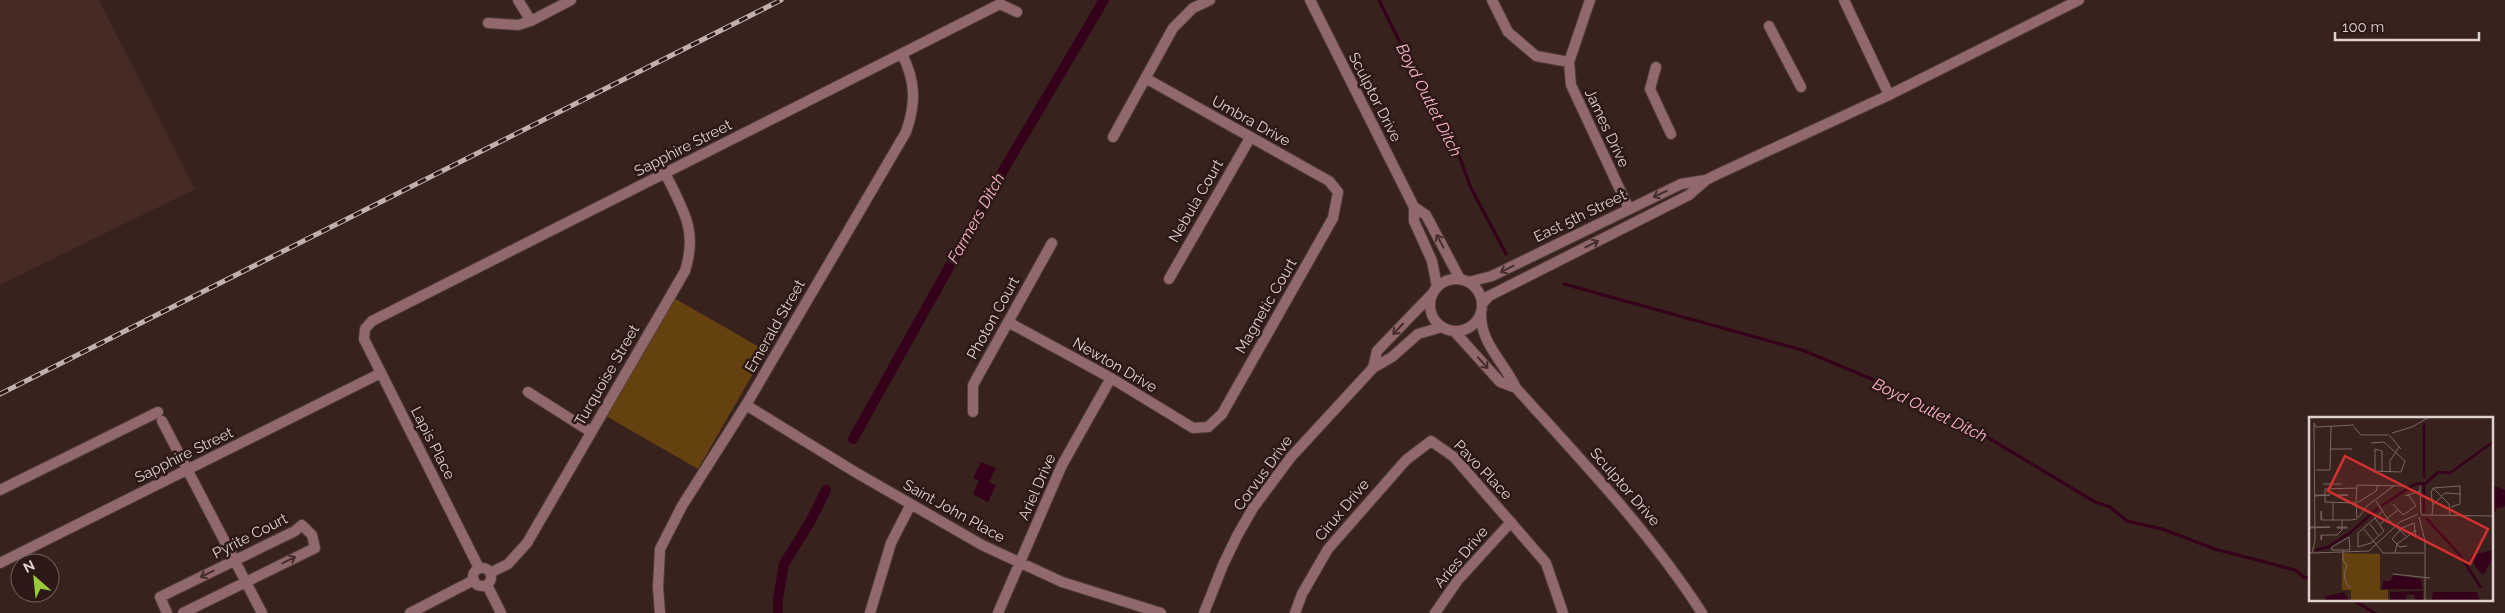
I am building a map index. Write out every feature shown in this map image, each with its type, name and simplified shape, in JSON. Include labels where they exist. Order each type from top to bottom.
[{"type":"street","points":[[518,0],[531,21]]},
{"type":"street","points":[[488,23],[518,25],[531,21],[571,0]]},
{"type":"street","points":[[1113,137],[1147,79],[1173,28],[1193,8],[1210,0]]},
{"type":"street","name":"Sculptor Drive","points":[[1310,0],[1414,207],[1414,221],[1432,261],[1434,291]]},
{"type":"street","points":[[1492,0],[1508,32],[1536,56],[1569,62]]},
{"type":"street","name":"James Drive","points":[[1590,0],[1569,62],[1571,85],[1629,209]]},
{"type":"street","points":[[1844,0],[1889,95]]},
{"type":"street","name":"East 5th Street","points":[[1465,281],[1492,276],[1681,184],[1706,180],[1889,95],[2079,0]]},
{"type":"street","name":"Sapphire Street","points":[[365,329],[372,321],[1000,4],[1017,12]]},
{"type":"street","points":[[1770,26],[1802,87]]},
{"type":"street","name":"Emerald Street","points":[[660,613],[658,587],[660,549],[682,506],[746,405],[906,132],[912,115],[914,96],[911,72],[902,54]]},
{"type":"street","points":[[1656,67],[1650,89],[1671,134]]},
{"type":"street","name":"Umbra Drive","points":[[1147,79],[1329,181],[1338,192]]},
{"type":"street","name":"Nebula Court","points":[[1168,279],[1250,138]]},
{"type":"street","name":"Turquoise Street","points":[[490,573],[508,564],[528,543],[685,271],[691,252],[687,219],[666,173]]},
{"type":"street","name":"East 5th Street","points":[[1481,308],[1489,296],[1689,195],[1706,180]]},
{"type":"street","name":"Magnetic Court","points":[[1208,427],[1222,414],[1333,218],[1338,192]]},
{"type":"street","name":"Sculptor Drive","points":[[1414,207],[1426,215],[1465,281]]},
{"type":"street","name":"Photon Court","points":[[973,412],[973,385],[1052,243]]},
{"type":"street","points":[[1465,281],[1476,288],[1481,308],[1470,326],[1454,331],[1442,327],[1432,316],[1430,301],[1434,291],[1443,282],[1465,281]]},
{"type":"street","name":"Corvus Drive","points":[[1373,368],[1378,350],[1434,291]]},
{"type":"street","name":"Sculptor Drive","points":[[1481,308],[1480,324],[1487,343],[1508,371],[1516,388],[1626,509],[1669,565],[1702,613]]},
{"type":"street","name":"Newton Drive","points":[[1008,322],[1111,378],[1193,428],[1208,427]]},
{"type":"street","name":"Corvus Drive","points":[[1204,613],[1237,536],[1271,482],[1291,456],[1373,368],[1392,357],[1418,334],[1442,327]]},
{"type":"street","name":"Lapis Place","points":[[365,329],[364,339],[479,568]]},
{"type":"street","name":"Sculptor Drive","points":[[1454,331],[1500,382],[1516,388]]},
{"type":"street","name":"Sapphire Street","points":[[0,564],[381,373]]},
{"type":"street","name":"Ariel Drive","points":[[998,613],[1062,465],[1111,378]]},
{"type":"street","points":[[528,392],[591,432]]},
{"type":"street","name":"Saint John Place","points":[[746,405],[911,504],[1020,564],[1084,590],[1161,613]]},
{"type":"street","points":[[0,490],[160,416],[262,613]]},
{"type":"street","name":"Pavo Place","points":[[1432,442],[1454,458],[1546,563],[1563,613]]},
{"type":"street","name":"Cirux Drive","points":[[1295,613],[1302,594],[1328,549],[1406,460],[1432,442]]},
{"type":"street","points":[[870,613],[891,543],[911,504]]},
{"type":"street","name":"Aries Drive","points":[[1435,613],[1458,580],[1511,522]]},
{"type":"street","name":"Pyrite Court","points":[[167,613],[160,597],[295,531],[302,525],[312,535],[315,548],[246,582]]},
{"type":"street","points":[[479,568],[485,568],[490,573],[491,581],[487,585],[481,586],[474,580],[474,573],[479,568]]},
{"type":"street","points":[[410,613],[474,580]]},
{"type":"street","points":[[183,613],[246,582]]},
{"type":"street","points":[[487,585],[501,613]]},
{"type":"shaded area","points":[[0,0],[99,0],[195,189],[0,285]]},
{"type":"shaded area","points":[[674,298],[766,351],[698,469],[606,416]]},
{"type":"shaded area","points":[[981,462],[996,468],[989,482],[996,485],[988,502],[973,494],[979,481],[973,478]]},
{"type":"shaded area","points":[[2492,484],[2505,490],[2505,506],[2497,508],[2492,517]]},
{"type":"waterway","name":"Farmers Ditch","points":[[853,439],[1004,169],[1104,0]]},
{"type":"waterway","name":"Boyd Outlet Ditch","points":[[1379,0],[1439,122],[1455,144],[1470,186],[1506,254]]},
{"type":"waterway","name":"Boyd Outlet Ditch","points":[[1564,284],[1802,350],[1874,380],[1967,425],[2095,502],[2110,507],[2127,521],[2162,529],[2215,549],[2295,570],[2304,577],[2309,578]]},
{"type":"waterway","name":"Farmers Ditch","points":[[778,613],[778,599],[784,564],[810,522],[826,490]]},
{"type":"waterway","name":"Boyd Outlet Ditch","points":[[2353,600],[2375,613]]},
{"type":"railway","points":[[0,394],[781,0]]}]
